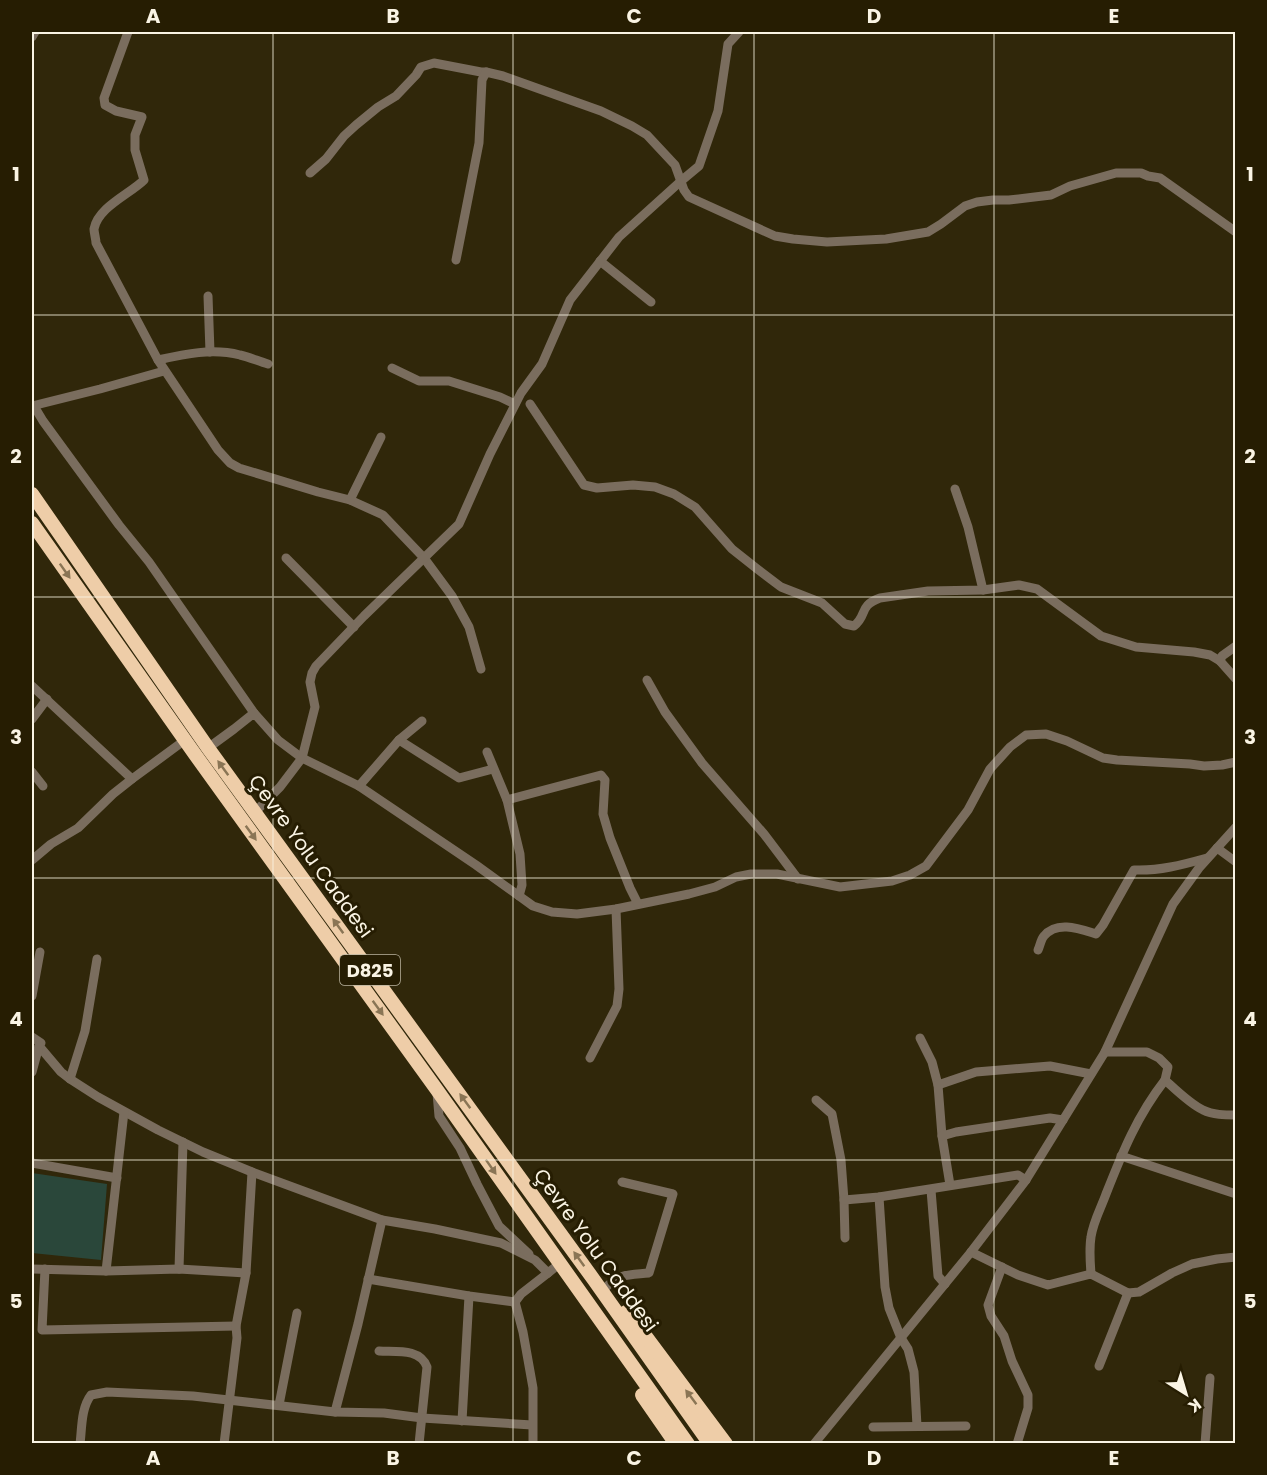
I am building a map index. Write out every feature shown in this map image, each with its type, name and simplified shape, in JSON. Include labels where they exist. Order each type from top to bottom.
[{"type":"highway","name":"Çevre Yolu Caddesi","points":[[32,494],[208,747],[599,1284],[710,1443]]},
{"type":"highway","name":"Çevre Yolu Caddesi","points":[[32,523],[437,1090],[553,1268],[688,1443]]},
{"type":"highway","points":[[553,1268],[676,1443]]},
{"type":"highway","points":[[599,1284],[636,1322],[726,1443]]},
{"type":"street","points":[[32,37],[35,32]]},
{"type":"street","points":[[128,32],[104,98],[105,105],[116,111],[142,117],[135,135],[135,150],[144,180],[102,213],[94,229],[96,243],[164,371],[218,450],[230,463],[264,476],[350,500],[383,515],[424,558],[452,596],[469,627],[481,669]]},
{"type":"street","points":[[255,812],[280,787],[302,758],[315,708],[310,682],[316,666],[459,524],[515,404],[542,364],[570,300],[619,237],[699,166],[718,111],[728,44],[739,32]]},
{"type":"street","points":[[310,173],[326,159],[356,125],[396,96],[422,67],[434,63],[503,76],[601,111],[632,126],[647,135],[675,165],[684,190],[690,197],[775,236],[827,242],[886,239],[928,232],[965,206],[977,202],[1051,195],[1070,186],[1116,173],[1141,172],[1160,178],[1236,232]]},
{"type":"street","points":[[456,260],[479,143],[482,80],[486,72]]},
{"type":"street","points":[[600,261],[651,302]]},
{"type":"street","points":[[208,296],[210,352]]},
{"type":"street","points":[[158,360],[210,352],[240,355],[268,364]]},
{"type":"street","points":[[392,368],[419,381],[449,381],[515,404]]},
{"type":"street","points":[[164,371],[33,406],[119,525],[149,562],[254,713],[278,740],[302,758],[359,786],[533,906],[552,912],[577,914],[616,909],[689,894],[751,874],[777,874],[840,887],[892,881],[910,875],[926,866],[968,810],[990,769],[1010,747],[1026,735],[1046,734],[1103,758],[1117,760],[1204,766],[1236,762]]},
{"type":"street","points":[[530,404],[584,484],[597,489],[633,485],[655,487],[674,494],[695,507],[732,549],[756,568],[781,587],[822,603],[845,624],[854,626],[865,606],[880,598],[928,591],[983,590],[1018,585],[1037,588],[1101,636],[1136,647],[1210,655],[1220,661],[1236,679]]},
{"type":"street","points":[[350,500],[381,437]]},
{"type":"street","points":[[955,489],[968,527],[983,590]]},
{"type":"street","points":[[286,558],[354,627]]},
{"type":"street","points":[[1220,661],[1222,656],[1236,646]]},
{"type":"street","points":[[647,680],[665,712],[702,763],[764,834],[798,879]]},
{"type":"street","points":[[32,686],[132,779]]},
{"type":"street","points":[[32,719],[47,699]]},
{"type":"street","points":[[208,747],[254,713]]},
{"type":"street","points":[[359,786],[399,740],[422,721]]},
{"type":"street","points":[[32,860],[51,844],[78,828],[113,794],[185,740]]},
{"type":"street","points":[[399,740],[459,778],[493,769]]},
{"type":"street","points":[[487,752],[507,800],[520,854],[522,885],[519,896]]},
{"type":"street","points":[[32,772],[43,786]]},
{"type":"street","points":[[507,800],[601,775],[605,780],[603,814],[610,838],[638,904]]},
{"type":"street","points":[[814,1443],[971,1252],[1026,1180],[1105,1052],[1173,904],[1207,858],[1236,827]]},
{"type":"street","points":[[1217,848],[1236,862]]},
{"type":"street","points":[[1038,950],[1044,936],[1055,928],[1069,926],[1096,934],[1134,870],[1150,871],[1176,867],[1207,858]]},
{"type":"street","points":[[590,1058],[617,1006],[619,989],[616,909]]},
{"type":"street","points":[[32,996],[33,977],[40,952]]},
{"type":"street","points":[[70,1079],[85,1030],[97,959]]},
{"type":"street","points":[[32,1037],[41,1043],[32,1072]]},
{"type":"street","points":[[920,1038],[932,1062],[938,1085],[942,1136],[950,1185]]},
{"type":"street","points":[[39,1046],[70,1079],[124,1112],[203,1152],[382,1220],[501,1243],[553,1268],[521,1294],[515,1302]]},
{"type":"street","points":[[1091,1274],[1092,1231],[1121,1156],[1136,1124],[1152,1097],[1166,1080],[1168,1067],[1159,1058],[1147,1052],[1105,1052]]},
{"type":"street","points":[[938,1085],[976,1072],[1050,1066],[1091,1074]]},
{"type":"street","points":[[1166,1080],[1202,1110],[1220,1115],[1236,1115]]},
{"type":"street","points":[[437,1090],[439,1116],[460,1148],[499,1226],[535,1260]]},
{"type":"street","points":[[816,1100],[832,1114],[841,1160],[845,1238]]},
{"type":"street","points":[[106,1271],[124,1112]]},
{"type":"street","points":[[942,1136],[1050,1118],[1063,1120]]},
{"type":"street","points":[[179,1269],[183,1142]]},
{"type":"street","points":[[1121,1156],[1236,1194]]},
{"type":"street","points":[[32,1163],[117,1178]]},
{"type":"street","points":[[224,1443],[237,1338],[236,1326],[246,1273],[252,1172]]},
{"type":"street","points":[[844,1200],[931,1190],[1018,1175],[1026,1180]]},
{"type":"street","points":[[599,1284],[623,1275],[649,1274],[673,1194],[622,1182]]},
{"type":"street","points":[[931,1190],[938,1276],[945,1284]]},
{"type":"street","points":[[879,1197],[885,1287],[889,1308],[908,1349],[914,1372],[917,1426]]},
{"type":"street","points":[[335,1412],[382,1220]]},
{"type":"street","points":[[971,1252],[1018,1275],[1048,1285],[1091,1274],[1128,1293],[1139,1292],[1192,1264],[1217,1258],[1236,1257]]},
{"type":"street","points":[[1002,1267],[988,1305],[991,1316],[1004,1336],[1028,1395],[1028,1408],[1017,1443]]},
{"type":"street","points":[[32,1269],[106,1271],[179,1269],[246,1273]]},
{"type":"street","points":[[45,1269],[42,1330],[236,1326]]},
{"type":"street","points":[[368,1279],[515,1302]]},
{"type":"street","points":[[1099,1366],[1128,1293]]},
{"type":"street","points":[[462,1421],[469,1296]]},
{"type":"street","points":[[515,1302],[523,1332],[532,1388],[533,1443]]},
{"type":"street","points":[[279,1405],[297,1313]]},
{"type":"street","points":[[379,1351],[410,1353],[418,1355],[425,1361],[427,1367],[419,1443]]},
{"type":"street","points":[[1204,1443],[1210,1378]]},
{"type":"street","points":[[80,1443],[88,1400],[91,1395],[100,1392],[193,1396],[335,1412],[384,1413],[422,1418],[532,1425]]},
{"type":"street","points":[[873,1427],[966,1426]]},
{"type":"green space","points":[[32,1173],[107,1184],[101,1260],[32,1253]]}]
